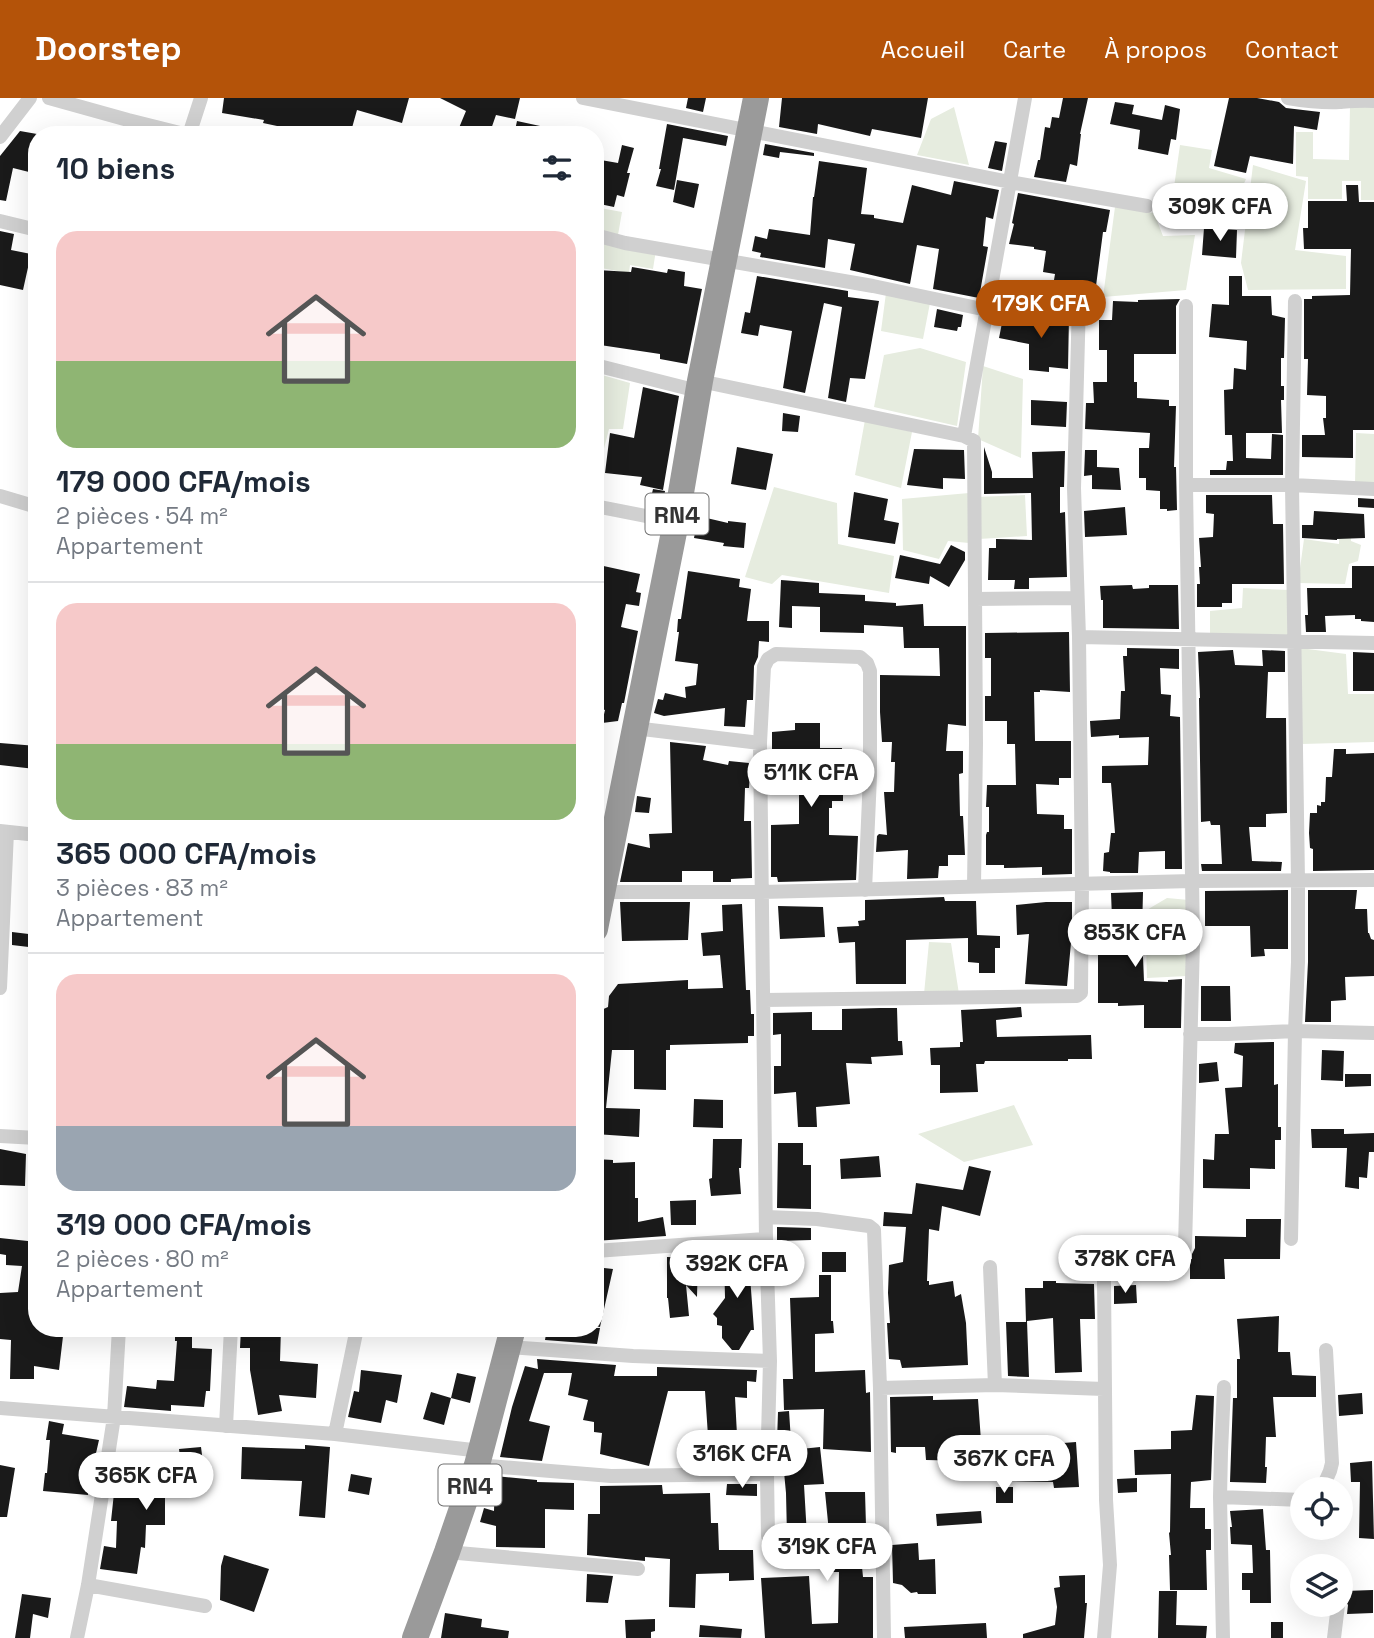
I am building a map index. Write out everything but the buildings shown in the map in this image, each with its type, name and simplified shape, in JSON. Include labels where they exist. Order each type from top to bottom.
[{"type":"highway","name":"RN4","points":[[604,878],[676,522],[699,386],[756,98]]},
{"type":"highway","name":"RN4","points":[[415,1638],[479,1458],[511,1338]]},
{"type":"street","points":[[1,134],[30,98]]},
{"type":"street","points":[[49,98],[150,126]]},
{"type":"street","points":[[192,126],[201,98]]},
{"type":"street","points":[[583,98],[1010,182],[1147,206]]},
{"type":"street","points":[[964,436],[1025,98]]},
{"type":"street","points":[[1289,98],[1314,102],[1359,99],[1374,101]]},
{"type":"street","points":[[0,221],[28,228]]},
{"type":"street","points":[[604,237],[873,286],[987,310]]},
{"type":"street","points":[[764,1000],[1077,996],[1081,993],[1079,636],[1074,488],[1079,301]]},
{"type":"street","points":[[1291,1239],[1294,1031],[1298,962],[1292,485],[1295,301]]},
{"type":"street","points":[[1185,1247],[1192,942],[1185,485],[1186,306]]},
{"type":"street","points":[[604,367],[964,436],[974,441],[974,887]]},
{"type":"street","points":[[1185,485],[1292,485],[1374,489]]},
{"type":"street","points":[[0,496],[28,504]]},
{"type":"street","points":[[604,508],[676,522]]},
{"type":"street","points":[[975,599],[1076,598]]},
{"type":"street","points":[[1079,636],[1374,643]]},
{"type":"street","points":[[768,1536],[770,1362],[760,743],[764,667],[768,659],[776,654],[860,657],[867,663],[870,671],[870,776],[865,890]]},
{"type":"street","points":[[634,728],[760,743]]},
{"type":"street","points":[[0,988],[4,832],[28,834]]},
{"type":"street","points":[[604,907],[761,892],[1192,881],[1374,880]]},
{"type":"street","points":[[1190,1034],[1294,1031],[1374,1033]]},
{"type":"street","points":[[0,1136],[28,1138]]},
{"type":"street","points":[[766,1217],[817,1219],[869,1226],[874,1230],[880,1388],[884,1638]]},
{"type":"street","points":[[604,1250],[766,1238]]},
{"type":"street","points":[[990,1267],[995,1385]]},
{"type":"street","points":[[1104,1281],[1106,1500],[1110,1565],[1104,1638]]},
{"type":"street","points":[[77,1638],[89,1586],[114,1417],[118,1337]]},
{"type":"street","points":[[226,1426],[231,1337]]},
{"type":"street","points":[[335,1434],[355,1337]]},
{"type":"street","points":[[511,1338],[633,1356],[770,1362]]},
{"type":"street","points":[[1326,1350],[1332,1462],[1328,1477]]},
{"type":"street","points":[[880,1388],[995,1385],[1104,1389]]},
{"type":"street","points":[[1223,1638],[1220,1497],[1224,1387]]},
{"type":"street","points":[[0,1408],[335,1434],[611,1476],[767,1474]]},
{"type":"street","points":[[1220,1497],[1290,1500]]},
{"type":"street","points":[[447,1552],[638,1569]]},
{"type":"street","points":[[89,1586],[205,1606]]},
{"type":"street","points":[[1334,1638],[1337,1617]]},
{"type":"shaded area","points":[[1350,106],[1374,107],[1374,200],[1361,200],[1361,181],[1342,181],[1342,199],[1308,199],[1308,177],[1296,176],[1296,132],[1313,132],[1313,159],[1349,160]]},
{"type":"shaded area","points":[[954,107],[969,165],[917,155],[931,119]]},
{"type":"shaded area","points":[[1180,145],[1212,150],[1209,168],[1246,179],[1230,215],[1172,201]]},
{"type":"shaded area","points":[[1253,165],[1306,181],[1295,250],[1346,256],[1346,289],[1248,290],[1241,263]]},
{"type":"shaded area","points":[[1115,207],[1154,213],[1163,236],[1195,235],[1186,290],[1103,297]]},
{"type":"shaded area","points":[[604,209],[622,212],[618,235],[604,232]]},
{"type":"shaded area","points":[[604,240],[656,250],[653,269],[630,265],[629,273],[604,269]]},
{"type":"shaded area","points":[[886,293],[930,303],[923,339],[881,331]]},
{"type":"shaded area","points":[[920,348],[966,362],[957,426],[874,407],[884,355]]},
{"type":"shaded area","points":[[983,366],[1023,379],[1021,458],[978,439]]},
{"type":"shaded area","points":[[604,376],[630,383],[623,429],[609,429],[604,449]]},
{"type":"shaded area","points":[[865,420],[912,432],[901,488],[855,475]]},
{"type":"shaded area","points":[[1356,433],[1374,434],[1374,485],[1355,485]]},
{"type":"shaded area","points":[[774,487],[837,503],[838,544],[894,556],[889,593],[782,575],[772,584],[745,577]]},
{"type":"shaded area","points":[[969,493],[969,543],[948,541],[939,559],[903,550],[902,499]]},
{"type":"shaded area","points":[[1025,495],[1027,536],[979,539],[977,497]]},
{"type":"shaded area","points":[[1340,512],[1351,515],[1351,541],[1361,545],[1358,561],[1349,564],[1345,584],[1298,583],[1304,539],[1339,544]]},
{"type":"shaded area","points":[[1243,588],[1290,590],[1289,637],[1210,634],[1210,611],[1242,608]]},
{"type":"shaded area","points":[[1300,648],[1346,654],[1348,694],[1374,694],[1374,742],[1302,744]]},
{"type":"shaded area","points":[[1167,898],[1189,900],[1187,976],[1147,978],[1145,911]]},
{"type":"shaded area","points":[[929,942],[951,943],[959,994],[924,994]]},
{"type":"shaded area","points":[[1014,1105],[1033,1145],[964,1162],[918,1134]]}]
